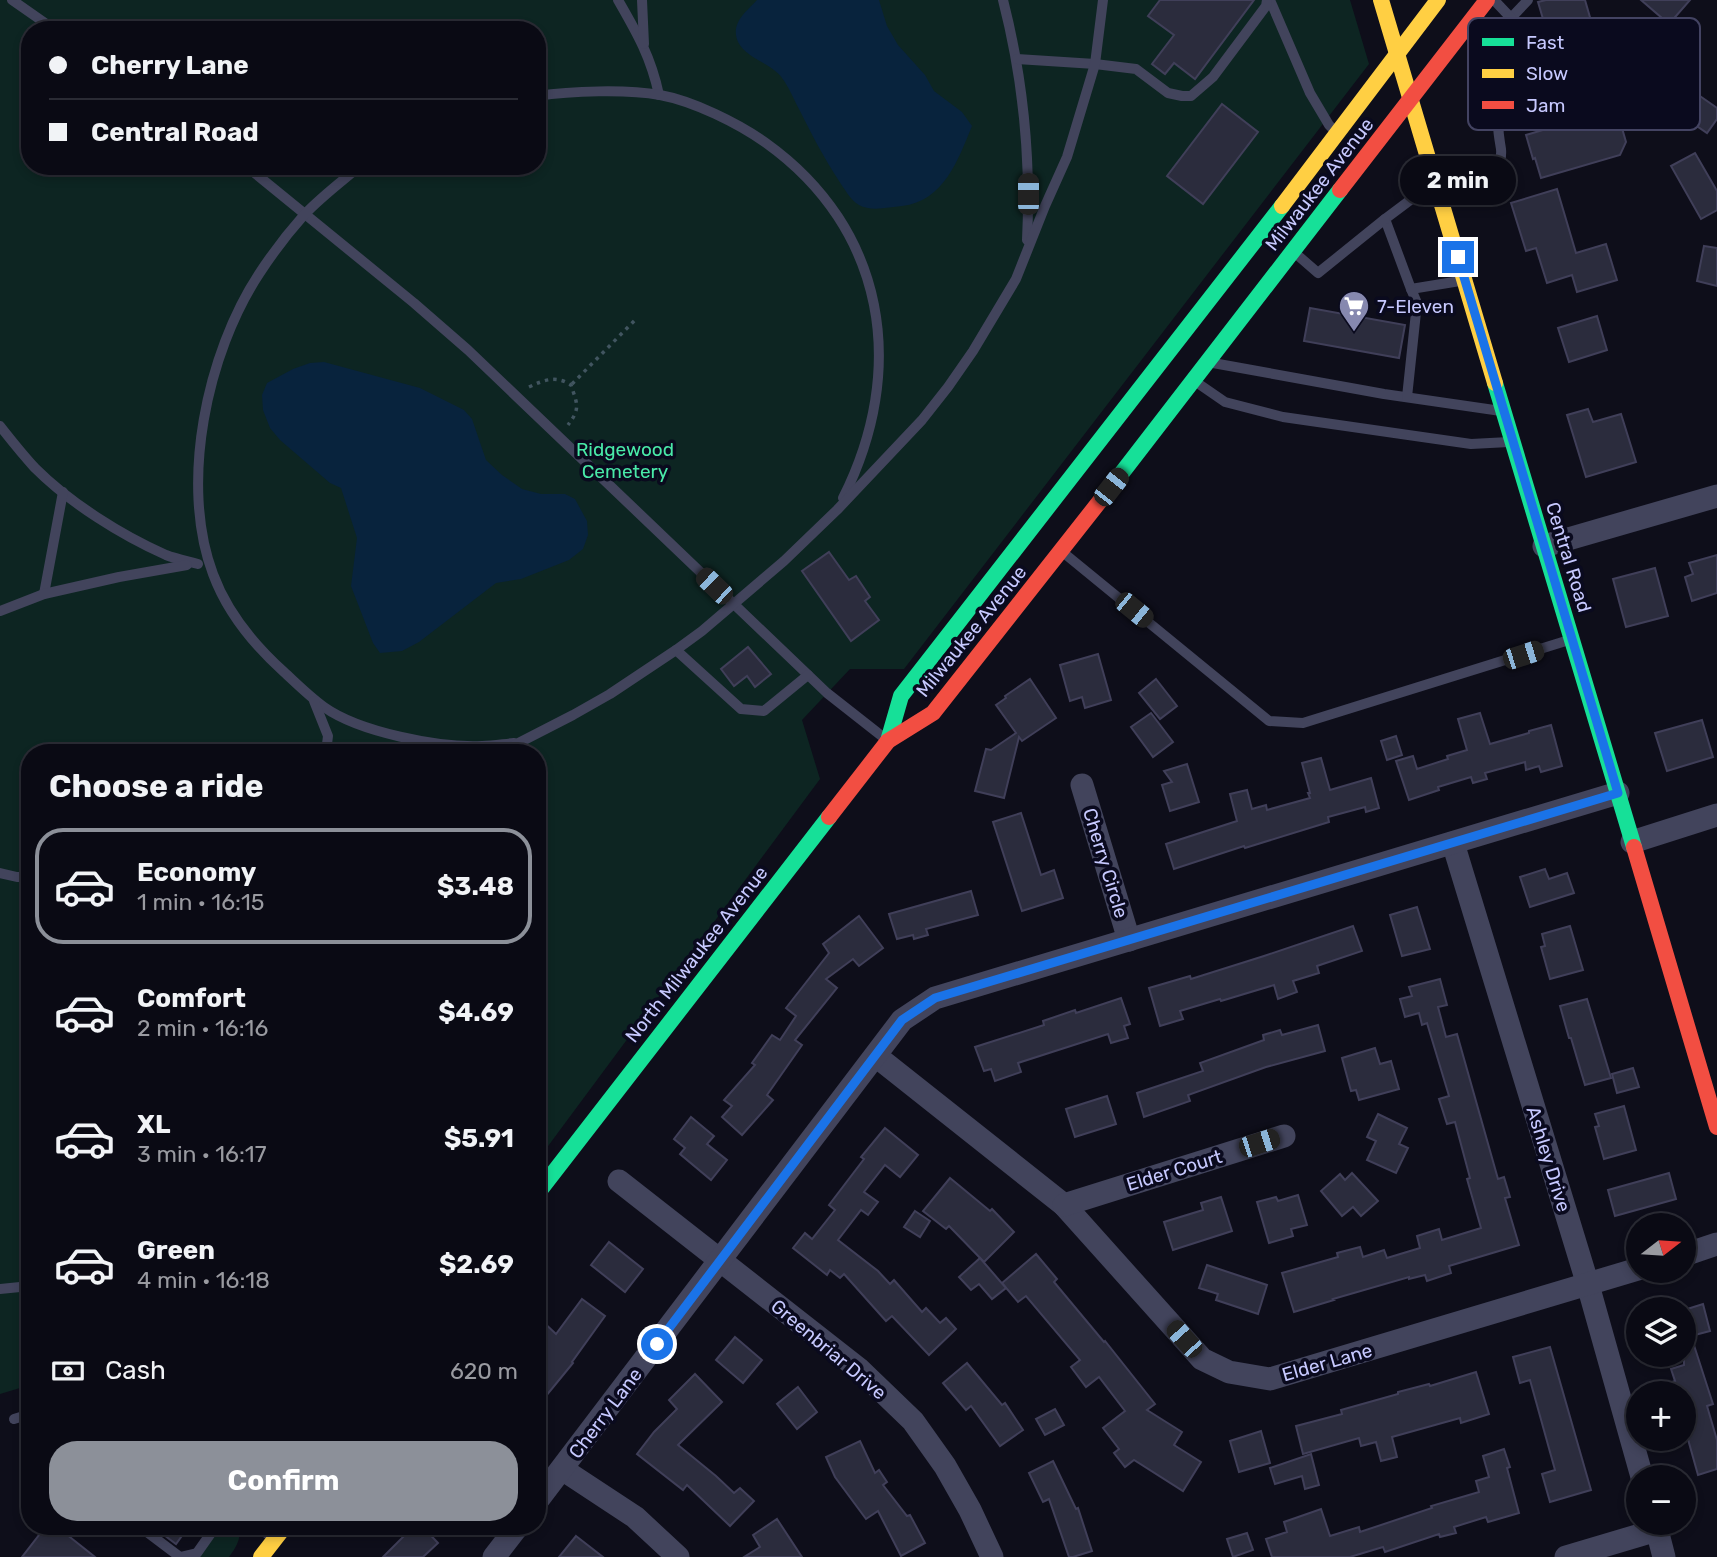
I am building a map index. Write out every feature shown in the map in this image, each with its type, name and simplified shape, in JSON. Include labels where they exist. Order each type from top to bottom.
[{"type":"main road","name":"Central Road","points":[[1381,0],[1717,1127]]},
{"type":"main road","name":"Milwaukee Avenue","points":[[888,741],[901,696],[1438,0]]},
{"type":"main road","name":"Milwaukee Avenue","points":[[1473,18],[1487,0]]},
{"type":"main road","name":"Milwaukee Avenue","points":[[888,741],[933,713],[1468,25]]},
{"type":"main road","name":"North Milwaukee Avenue","points":[[546,1182],[888,741]]},
{"type":"main road","points":[[261,1557],[278,1535]]},
{"type":"street","points":[[1544,546],[1717,496]]},
{"type":"street","name":"Cherry Circle","points":[[1082,785],[1129,940]]},
{"type":"street","name":"Cherry Lane","points":[[546,1489],[902,1020],[935,998],[1618,793]]},
{"type":"street","points":[[1632,842],[1717,815]]},
{"type":"street","name":"Ashley Drive","points":[[1453,843],[1588,1285],[1639,1465]]},
{"type":"street","name":"Elder Lane","points":[[876,1056],[1064,1205],[1202,1359],[1230,1372],[1270,1379],[1626,1273]]},
{"type":"street","name":"Elder Court","points":[[1064,1205],[1284,1136]]},
{"type":"street","name":"Greenbriar Drive","points":[[619,1181],[859,1369],[913,1421],[945,1466],[992,1557]]},
{"type":"street","points":[[1696,1251],[1717,1244]]},
{"type":"street","points":[[562,1469],[635,1517],[678,1557]]},
{"type":"street","points":[[494,1557],[511,1535]]},
{"type":"street","points":[[1566,1557],[1630,1535]]},
{"type":"street","points":[[1658,1535],[1664,1557]]},
{"type":"lane","points":[[12,0],[42,21]]},
{"type":"lane","points":[[618,0],[645,47],[659,95]]},
{"type":"lane","points":[[642,0],[645,47]]},
{"type":"lane","points":[[1003,0],[1017,59],[1023,111],[1028,172],[1026,251]]},
{"type":"lane","points":[[523,744],[610,694],[676,650],[733,605],[837,510],[922,420],[948,387],[974,351],[1016,278],[1067,157],[1095,64],[1103,0]]},
{"type":"lane","points":[[1017,59],[1136,69],[1168,93],[1191,96],[1213,77],[1268,0]]},
{"type":"lane","points":[[1268,0],[1310,93],[1329,125],[1337,132]]},
{"type":"lane","points":[[1494,0],[1511,18],[1528,0]]},
{"type":"lane","points":[[546,95],[599,92],[659,95],[701,108],[750,131],[792,162],[810,180],[843,224],[858,252],[875,306],[878,381],[867,439],[855,475],[837,510]]},
{"type":"lane","points":[[1293,252],[1318,273],[1385,219],[1437,187],[1485,180],[1498,168],[1501,152],[1497,130]]},
{"type":"lane","points":[[257,175],[468,350],[827,693],[888,741]]},
{"type":"lane","points":[[350,175],[306,214],[260,273],[243,300],[218,360],[204,420],[199,458],[201,524],[210,564],[226,602],[260,650],[313,698],[325,708],[377,730],[446,744]]},
{"type":"lane","points":[[1385,219],[1417,303],[1407,397]]},
{"type":"lane","points":[[1411,289],[1464,280]]},
{"type":"lane","points":[[1208,362],[1504,411]]},
{"type":"lane","points":[[1194,380],[1225,402],[1283,417],[1471,444],[1513,441]]},
{"type":"lane","points":[[0,426],[36,469],[63,492],[146,545],[169,556],[198,564]]},
{"type":"lane","points":[[44,594],[63,492]]},
{"type":"lane","points":[[1061,551],[1269,721],[1303,723],[1572,640]]},
{"type":"lane","points":[[0,611],[44,594],[119,576],[175,566],[210,564]]},
{"type":"lane","points":[[676,650],[741,709],[764,711],[808,675]]},
{"type":"lane","points":[[313,698],[328,736],[327,744]]},
{"type":"lane","points":[[0,873],[21,878]]},
{"type":"lane","points":[[0,1289],[21,1287]]},
{"type":"lane","points":[[14,1419],[21,1417]]},
{"type":"lane","points":[[151,1535],[180,1557],[197,1553],[210,1535]]},
{"type":"path","points":[[571,385],[637,318]]},
{"type":"path","points":[[514,395],[542,381],[562,379],[571,385],[577,405],[576,414],[558,437]]},
{"type":"green space","name":"Ridgewood Cemetery","points":[[0,0],[1350,0],[1369,64],[904,669],[850,669],[802,720],[820,779],[546,1149],[546,744],[21,744],[21,1388],[0,1394]]},
{"type":"green space","points":[[216,1535],[239,1535],[238,1543],[229,1557],[198,1557]]},
{"type":"water","points":[[757,0],[879,0],[887,26],[898,45],[925,75],[934,91],[962,112],[972,126],[955,165],[939,187],[916,203],[902,206],[869,208],[853,201],[823,155],[782,78],[738,43],[737,25]]},
{"type":"water","points":[[324,362],[420,388],[464,410],[472,419],[486,460],[502,475],[522,489],[541,494],[565,494],[575,499],[587,521],[588,535],[583,549],[569,560],[521,579],[496,583],[419,642],[402,651],[380,653],[373,643],[351,586],[357,538],[341,488],[330,483],[280,440],[270,428],[263,410],[262,395],[267,383],[293,369],[310,363]]},
{"type":"building","points":[[1160,0],[1254,0],[1195,79],[1174,63],[1165,74],[1152,64],[1174,35],[1148,16]]},
{"type":"building","points":[[1585,0],[1590,18],[1543,18],[1538,2]]},
{"type":"building","points":[[1641,0],[1690,0],[1674,18],[1662,18]]},
{"type":"building","points":[[1700,96],[1717,108],[1717,119],[1707,133],[1700,128]]},
{"type":"building","points":[[1222,104],[1258,132],[1203,204],[1167,176]]},
{"type":"building","points":[[1543,130],[1623,130],[1626,142],[1620,155],[1541,178],[1526,135]]},
{"type":"building","points":[[1695,153],[1717,191],[1717,210],[1701,219],[1671,166]]},
{"type":"building","points":[[1557,189],[1576,253],[1606,244],[1617,280],[1577,292],[1572,275],[1547,283],[1536,248],[1526,251],[1511,203]]},
{"type":"building","points":[[1704,246],[1717,248],[1717,286],[1697,281]]},
{"type":"building","name":"7-Eleven","points":[[1310,308],[1405,325],[1399,358],[1304,341]]},
{"type":"building","points":[[1597,316],[1607,350],[1569,362],[1558,328]]},
{"type":"building","points":[[1588,409],[1593,422],[1621,414],[1636,462],[1586,477],[1567,415]]},
{"type":"building","points":[[829,552],[849,580],[856,576],[870,597],[865,601],[879,620],[851,641],[802,571]]},
{"type":"building","points":[[1717,555],[1717,593],[1692,601],[1685,577],[1693,574],[1689,563]]},
{"type":"building","points":[[1655,568],[1668,616],[1626,627],[1613,579]]},
{"type":"building","points":[[748,647],[771,674],[755,687],[747,676],[734,686],[721,669]]},
{"type":"building","points":[[1098,654],[1111,700],[1085,708],[1082,697],[1070,701],[1060,665]]},
{"type":"building","points":[[1030,679],[1056,718],[1022,741],[1019,737],[1004,798],[975,791],[986,749],[991,750],[1016,733],[996,705]]},
{"type":"building","points":[[1156,679],[1177,706],[1160,719],[1139,693]]},
{"type":"building","points":[[1151,713],[1173,742],[1153,757],[1131,727]]},
{"type":"building","points":[[1480,713],[1490,744],[1551,725],[1562,766],[1541,772],[1539,766],[1526,770],[1525,762],[1485,773],[1487,779],[1473,783],[1471,777],[1438,787],[1439,790],[1409,800],[1396,761],[1413,756],[1417,769],[1467,750],[1458,719]]},
{"type":"building","points":[[1702,720],[1713,757],[1667,771],[1655,733]]},
{"type":"building","points":[[1396,736],[1402,755],[1387,760],[1381,741]]},
{"type":"building","points":[[1321,758],[1330,790],[1371,778],[1379,808],[1366,812],[1365,807],[1328,817],[1329,822],[1174,869],[1166,844],[1237,821],[1230,794],[1247,790],[1252,809],[1266,805],[1267,810],[1310,798],[1302,763]]},
{"type":"building","points":[[1187,764],[1199,802],[1170,811],[1162,785],[1172,782],[1164,771]]},
{"type":"building","points":[[1021,813],[1041,875],[1054,870],[1063,898],[1022,911],[993,822]]},
{"type":"building","points":[[1545,869],[1549,879],[1567,873],[1574,893],[1530,907],[1520,877]]},
{"type":"building","points":[[971,891],[978,915],[926,929],[928,935],[914,939],[913,935],[897,939],[889,914]]},
{"type":"building","points":[[1417,907],[1430,949],[1402,956],[1390,915]]},
{"type":"building","points":[[859,916],[883,948],[859,966],[853,959],[826,979],[837,988],[795,1040],[802,1045],[767,1095],[773,1100],[742,1135],[722,1117],[732,1106],[724,1100],[755,1065],[752,1063],[772,1035],[780,1040],[796,1016],[786,1008],[829,953],[823,944]]},
{"type":"building","points":[[1353,926],[1362,951],[1317,966],[1319,973],[1293,981],[1297,992],[1278,999],[1274,985],[1180,1011],[1183,1019],[1160,1026],[1149,988],[1190,976],[1191,979]]},
{"type":"building","points":[[1570,926],[1583,970],[1550,979],[1541,947],[1545,946],[1542,934]]},
{"type":"building","points":[[1440,979],[1447,1005],[1438,1007],[1446,1037],[1457,1034],[1498,1179],[1504,1177],[1510,1197],[1505,1198],[1519,1245],[1449,1266],[1451,1273],[1427,1281],[1425,1275],[1409,1277],[1294,1312],[1282,1273],[1338,1257],[1337,1253],[1360,1247],[1363,1257],[1384,1250],[1387,1258],[1420,1248],[1417,1236],[1439,1229],[1442,1240],[1481,1228],[1455,1122],[1447,1124],[1439,1099],[1449,1096],[1427,1023],[1422,1025],[1419,1013],[1405,1017],[1400,999],[1412,996],[1409,987]]},
{"type":"building","points":[[1121,998],[1130,1024],[1124,1026],[1128,1038],[1111,1043],[1108,1034],[1018,1063],[1021,1072],[995,1081],[991,1069],[984,1071],[975,1047],[1044,1025],[1043,1021],[1075,1010],[1076,1013]]},
{"type":"building","points":[[1587,999],[1611,1078],[1585,1085],[1560,1006]]},
{"type":"building","points":[[1318,1025],[1325,1051],[1266,1067],[1188,1095],[1190,1101],[1144,1117],[1137,1093],[1203,1071],[1200,1063],[1264,1040],[1263,1035],[1280,1030],[1282,1035]]},
{"type":"building","points":[[1375,1048],[1380,1064],[1391,1061],[1399,1089],[1359,1100],[1356,1090],[1351,1091],[1342,1058]]},
{"type":"building","points":[[1633,1068],[1639,1087],[1617,1093],[1612,1074]]},
{"type":"building","points":[[1107,1096],[1116,1124],[1075,1137],[1066,1109]]},
{"type":"building","points":[[1624,1106],[1636,1150],[1604,1159],[1595,1127],[1599,1126],[1595,1114]]},
{"type":"building","points":[[1378,1114],[1407,1128],[1399,1144],[1408,1148],[1396,1173],[1367,1160],[1376,1141],[1367,1137]]},
{"type":"building","points":[[691,1117],[714,1136],[707,1144],[727,1160],[711,1180],[680,1154],[685,1148],[674,1139]]},
{"type":"building","points":[[885,1128],[918,1155],[900,1177],[885,1165],[864,1192],[878,1202],[868,1215],[861,1210],[838,1240],[878,1271],[890,1284],[894,1280],[922,1312],[926,1308],[940,1323],[946,1318],[956,1329],[929,1355],[892,1316],[886,1321],[844,1274],[840,1278],[830,1270],[827,1275],[793,1248],[805,1233],[812,1239],[835,1210],[829,1205],[864,1159],[861,1157]]},
{"type":"building","points":[[1352,1173],[1378,1201],[1361,1216],[1353,1207],[1342,1216],[1321,1191],[1340,1174],[1345,1180]]},
{"type":"building","points":[[1669,1173],[1676,1199],[1615,1216],[1608,1190]]},
{"type":"building","points":[[950,1178],[990,1211],[992,1209],[1014,1232],[984,1262],[949,1226],[946,1229],[923,1211]]},
{"type":"building","points":[[1298,1195],[1307,1225],[1291,1229],[1293,1236],[1269,1243],[1257,1202],[1276,1197],[1278,1201]]},
{"type":"building","points":[[1221,1197],[1232,1231],[1173,1250],[1164,1222],[1203,1210],[1201,1203]]},
{"type":"building","points":[[915,1211],[930,1221],[920,1237],[904,1227]]},
{"type":"building","points":[[609,1242],[643,1269],[625,1292],[591,1265]]},
{"type":"building","points":[[1036,1254],[1057,1279],[1054,1282],[1155,1404],[1147,1410],[1182,1432],[1174,1445],[1201,1462],[1183,1491],[1134,1460],[1125,1467],[1114,1453],[1119,1449],[1103,1428],[1125,1411],[1099,1377],[1086,1387],[1071,1367],[1080,1360],[1026,1296],[1018,1302],[1002,1283]]},
{"type":"building","points":[[980,1258],[1006,1288],[992,1299],[979,1284],[971,1290],[959,1277]]},
{"type":"building","points":[[1207,1265],[1267,1285],[1258,1314],[1216,1300],[1218,1294],[1199,1288]]},
{"type":"building","points":[[582,1299],[605,1316],[573,1363],[546,1396],[546,1325],[556,1334]]},
{"type":"building","points":[[1703,1304],[1710,1331],[1696,1335],[1696,1306]]},
{"type":"building","points":[[735,1337],[762,1360],[743,1383],[716,1360]]},
{"type":"building","points":[[1550,1347],[1591,1490],[1550,1502],[1542,1474],[1555,1470],[1530,1380],[1520,1383],[1513,1357]]},
{"type":"building","points":[[1696,1351],[1713,1404],[1707,1406],[1717,1440],[1717,1469],[1698,1475],[1691,1451],[1696,1451],[1696,1381],[1675,1381],[1671,1369],[1696,1367]]},
{"type":"building","points":[[967,1363],[1002,1405],[1005,1403],[1023,1430],[1000,1446],[971,1406],[966,1410],[943,1383]]},
{"type":"building","points":[[1476,1372],[1489,1414],[1461,1423],[1460,1418],[1392,1437],[1397,1457],[1381,1461],[1376,1442],[1361,1446],[1359,1438],[1303,1454],[1296,1426],[1342,1414],[1341,1410],[1398,1392],[1429,1384],[1430,1386]]},
{"type":"building","points":[[695,1374],[722,1402],[678,1445],[734,1493],[740,1488],[754,1501],[730,1526],[687,1485],[683,1490],[637,1454],[677,1409],[669,1400]]},
{"type":"building","points":[[798,1387],[817,1412],[797,1429],[777,1404]]},
{"type":"building","points":[[1055,1409],[1064,1425],[1045,1435],[1036,1419]]},
{"type":"building","points":[[1261,1431],[1270,1463],[1239,1472],[1230,1441]]},
{"type":"building","points":[[860,1441],[875,1473],[879,1470],[887,1482],[883,1485],[907,1516],[910,1515],[925,1543],[901,1556],[878,1511],[866,1519],[835,1477],[826,1457]]},
{"type":"building","points":[[1504,1449],[1519,1513],[1488,1522],[1486,1517],[1454,1527],[1456,1533],[1440,1537],[1439,1534],[1385,1552],[1383,1547],[1350,1557],[1272,1557],[1266,1539],[1287,1532],[1284,1522],[1321,1509],[1330,1536],[1359,1527],[1360,1532],[1479,1492],[1476,1481],[1489,1477],[1483,1456]]},
{"type":"building","points":[[1311,1454],[1319,1485],[1305,1489],[1302,1476],[1275,1484],[1270,1468]]},
{"type":"building","points":[[1053,1461],[1076,1509],[1078,1508],[1092,1551],[1069,1557],[1049,1499],[1043,1502],[1029,1473]]},
{"type":"building","points":[[777,1519],[802,1557],[744,1557],[760,1547],[753,1535]]},
{"type":"building","points":[[1247,1533],[1253,1550],[1233,1557],[1227,1539]]},
{"type":"building","points":[[39,1535],[67,1535],[95,1557],[22,1557]]},
{"type":"building","points":[[164,1535],[182,1535],[176,1544]]},
{"type":"building","points":[[405,1535],[430,1535],[438,1543],[423,1557],[383,1557]]},
{"type":"building","points":[[576,1536],[603,1557],[559,1557]]},
{"type":"traffic: fast","points":[[1111,487],[1340,190]]},
{"type":"traffic: fast","points":[[888,741],[901,696],[1282,206]]},
{"type":"traffic: fast","points":[[1495,383],[1634,847]]},
{"type":"traffic: fast","points":[[546,1182],[829,817]]},
{"type":"traffic: slow","points":[[1381,0],[1495,383]]},
{"type":"traffic: slow","points":[[1282,206],[1438,0]]},
{"type":"traffic: slow","points":[[261,1557],[278,1535]]},
{"type":"traffic: jam","points":[[1473,18],[1487,0]]},
{"type":"traffic: jam","points":[[1340,190],[1468,25]]},
{"type":"traffic: jam","points":[[829,817],[888,741],[933,713],[1111,487]]},
{"type":"traffic: jam","points":[[1634,847],[1717,1127]]},
{"type":"place","name":"7-Eleven","points":[[1354,333]]},
{"type":"route","points":[[657,1344],[902,1020],[935,998],[1618,793],[1458,257]]}]
